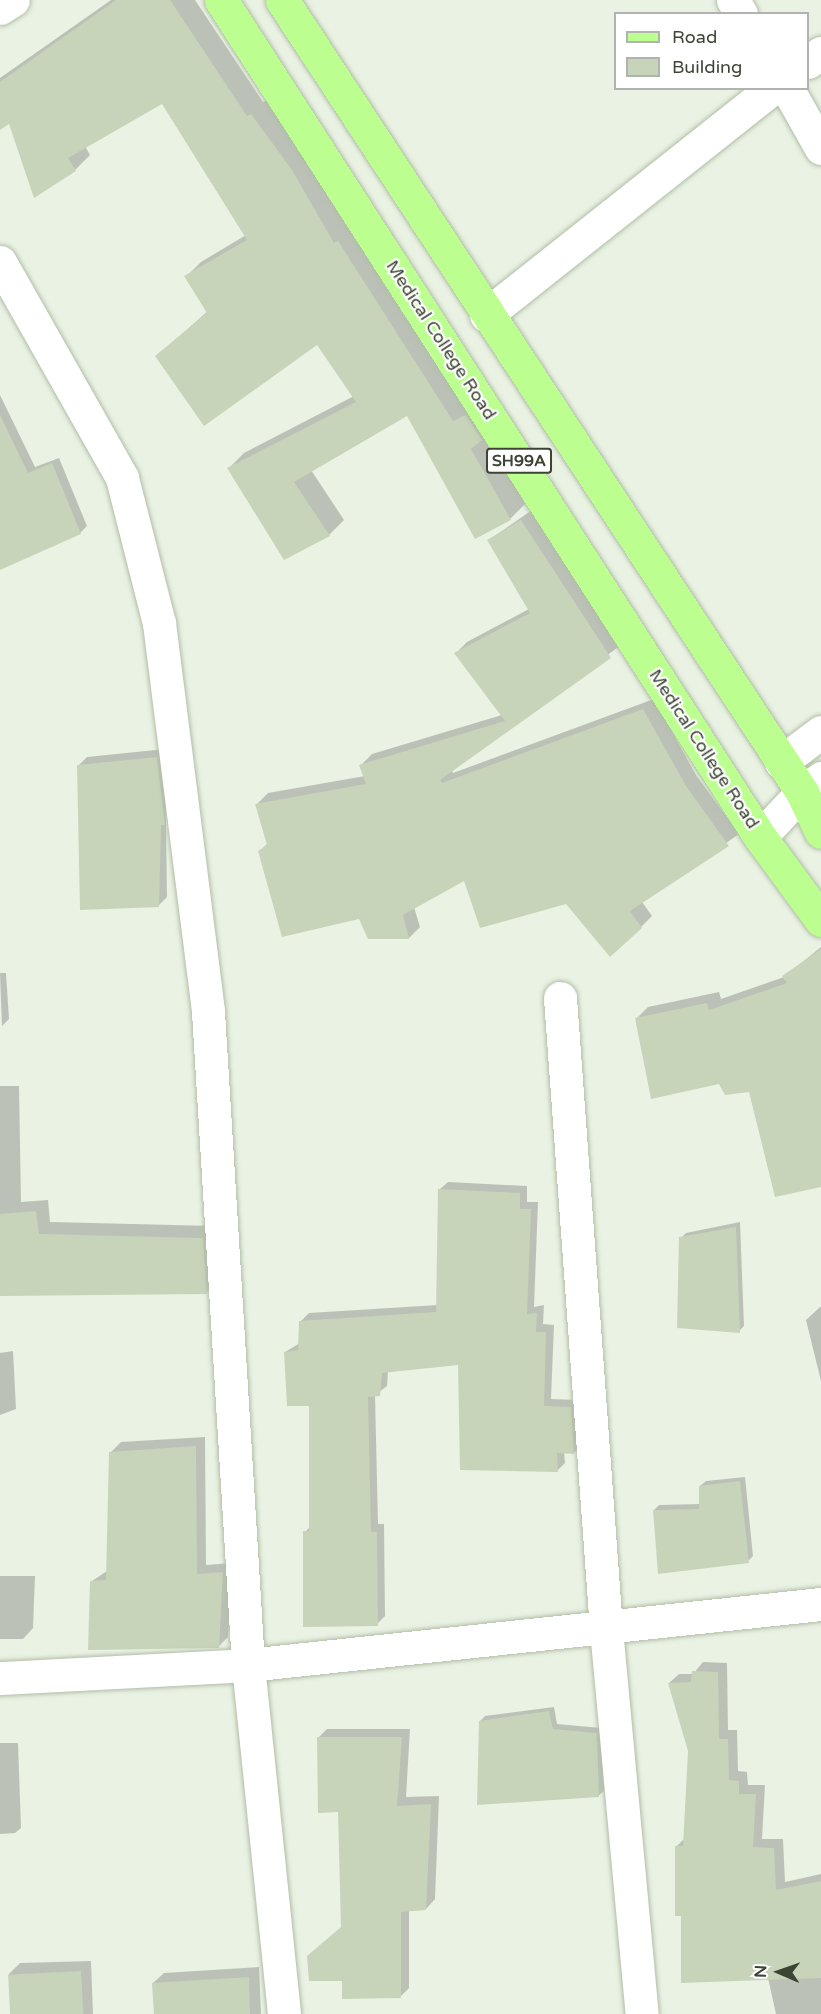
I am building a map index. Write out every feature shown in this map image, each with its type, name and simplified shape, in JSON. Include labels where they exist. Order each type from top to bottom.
[{"type":"main road","name":"Medical College Road","points":[[221,0],[760,837],[821,920]]},
{"type":"main road","name":"SH99A","points":[[282,0],[486,315],[781,762],[812,785],[821,832]]},
{"type":"street","points":[[0,8],[14,0]]},
{"type":"street","points":[[486,315],[769,90]]},
{"type":"street","points":[[788,90],[821,148]]},
{"type":"street","points":[[0,262],[122,478],[159,623],[208,1012],[249,1665],[284,2014]]},
{"type":"street","points":[[781,762],[821,732]]},
{"type":"street","points":[[760,837],[812,785]]},
{"type":"street","points":[[560,998],[606,1629],[642,2014]]},
{"type":"street","points":[[0,1678],[249,1665],[606,1629],[821,1604]]},
{"type":"building","points":[[116,0],[170,0],[247,116],[251,114],[292,170],[334,243],[338,241],[453,421],[466,415],[482,440],[471,449],[511,520],[475,539],[407,416],[294,482],[330,536],[284,560],[227,468],[356,402],[317,345],[204,426],[155,356],[207,313],[184,276],[247,240],[162,104],[68,158],[76,171],[34,198],[9,124],[0,130],[0,82]]},
{"type":"building","points":[[0,415],[28,473],[52,463],[81,534],[0,570]]},
{"type":"building","points":[[521,520],[611,658],[440,780],[442,783],[643,709],[686,786],[729,846],[630,911],[642,928],[610,957],[566,904],[480,928],[464,881],[403,915],[409,939],[368,939],[359,919],[282,937],[258,851],[267,845],[255,804],[366,784],[359,765],[505,721],[454,653],[530,613],[487,540]]},
{"type":"building","points":[[157,757],[165,825],[161,825],[159,907],[80,910],[77,765]]},
{"type":"building","points":[[821,949],[821,1187],[775,1197],[749,1092],[725,1095],[719,1084],[651,1099],[635,1018],[707,1003],[709,1010],[787,983],[782,976]]},
{"type":"building","points":[[438,1189],[520,1193],[520,1209],[531,1209],[527,1314],[537,1313],[536,1332],[546,1332],[544,1406],[571,1407],[574,1454],[557,1453],[558,1472],[460,1470],[458,1365],[382,1373],[380,1396],[368,1397],[371,1532],[377,1532],[378,1626],[303,1627],[303,1531],[309,1531],[309,1406],[287,1406],[284,1352],[298,1350],[299,1321],[436,1312]]},
{"type":"building","points":[[36,1211],[39,1234],[203,1238],[207,1294],[0,1296],[0,1214]]},
{"type":"building","points":[[736,1227],[740,1333],[677,1328],[679,1237]]},
{"type":"building","points":[[196,1446],[197,1574],[223,1572],[219,1648],[88,1650],[90,1581],[106,1580],[109,1452]]},
{"type":"building","points":[[740,1481],[749,1563],[658,1574],[653,1510],[699,1509],[699,1486]]},
{"type":"building","points":[[692,1671],[718,1672],[719,1739],[728,1739],[729,1780],[739,1781],[739,1794],[756,1794],[753,1847],[774,1848],[776,1890],[821,1881],[821,1978],[681,1983],[681,1916],[675,1916],[675,1846],[683,1846],[688,1751],[668,1683],[691,1682]]},
{"type":"building","points":[[549,1711],[553,1729],[597,1733],[599,1797],[477,1805],[479,1721]]},
{"type":"building","points":[[317,1737],[402,1737],[397,1806],[431,1804],[426,1910],[401,1912],[401,1998],[342,1999],[342,1981],[309,1981],[307,1956],[341,1927],[338,1812],[318,1813]]},
{"type":"building","points":[[81,1971],[83,2014],[10,2014],[8,1975]]},
{"type":"building","points":[[249,1977],[250,2014],[154,2014],[152,1983]]}]
